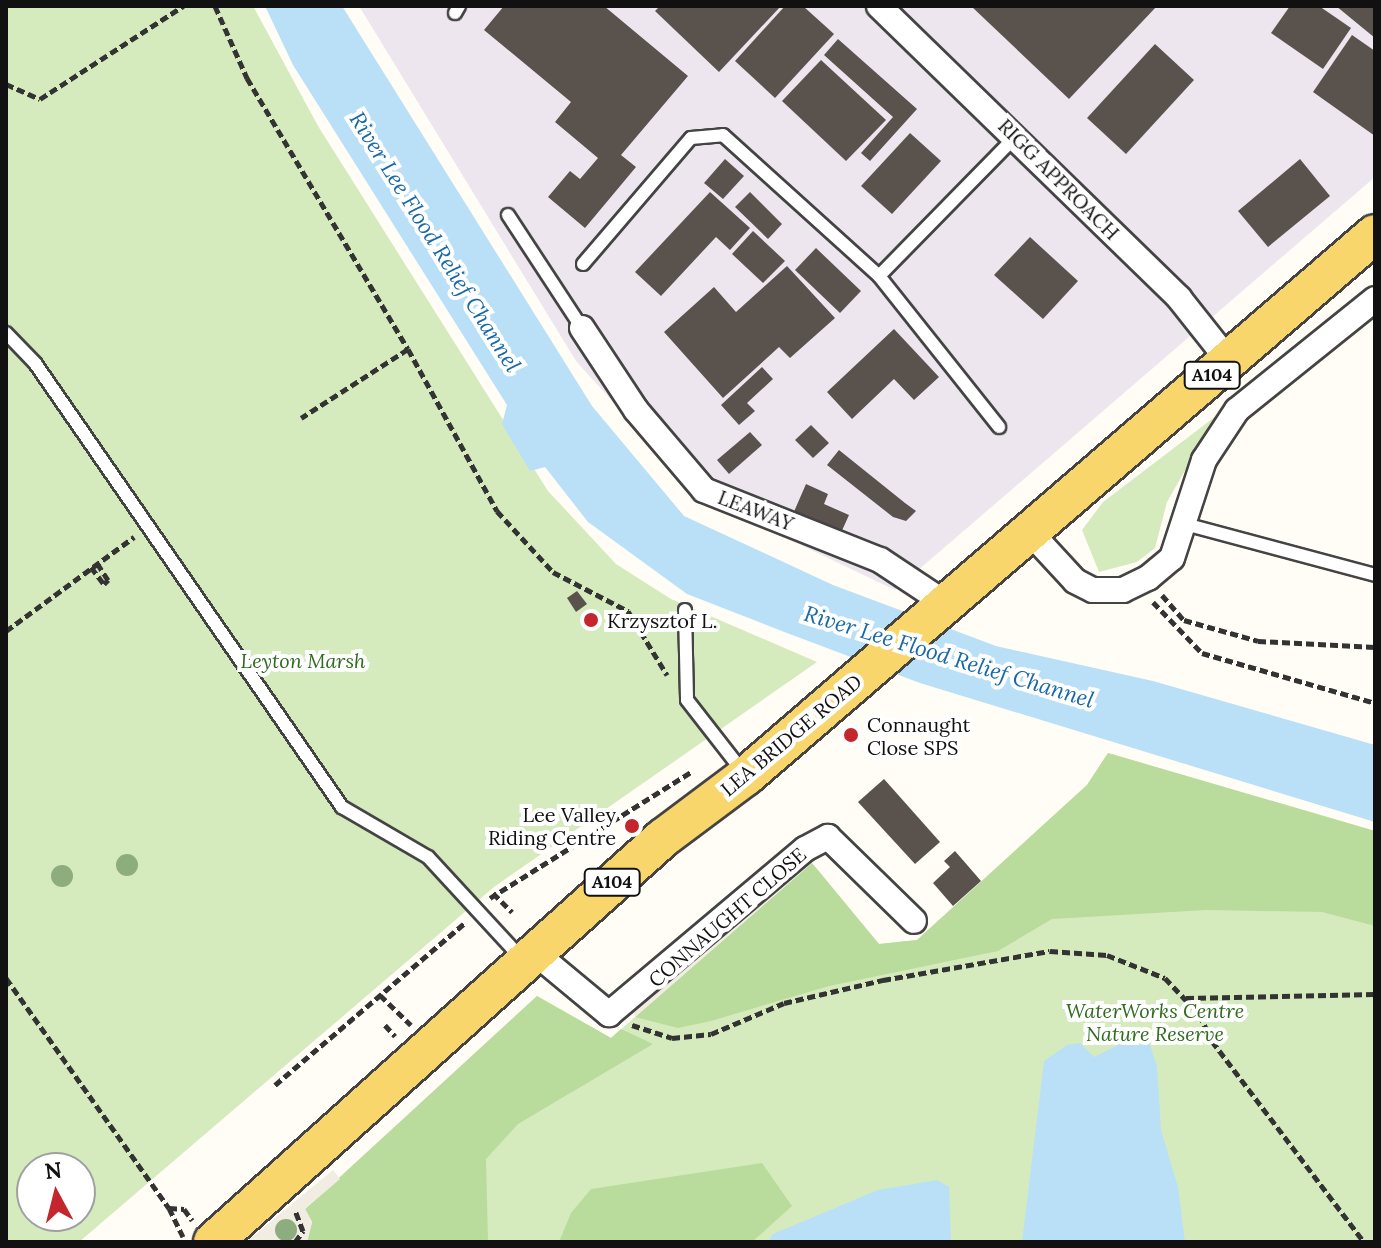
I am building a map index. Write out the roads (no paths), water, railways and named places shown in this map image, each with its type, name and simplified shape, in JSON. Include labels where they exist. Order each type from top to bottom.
[{"type":"main road","name":"LEA BRIDGE ROAD","points":[[213,1242],[663,838],[746,776],[1375,234]]},
{"type":"street","name":"RIGG APPROACH","points":[[879,6],[1179,298],[1229,361]]},
{"type":"street","points":[[1028,530],[1075,581],[1110,592],[1143,582],[1172,558],[1204,460],[1237,410],[1375,299]]},
{"type":"street","name":"LEAWAY","points":[[582,328],[636,410],[704,490],[880,560],[938,610]]},
{"type":"street","name":"CONNAUGHT CLOSE","points":[[528,956],[619,1019],[824,838],[843,845],[914,921]]},
{"type":"lane","points":[[583,264],[691,138],[723,135],[879,276],[999,427]]},
{"type":"lane","points":[[879,276],[1016,136]]},
{"type":"lane","points":[[508,215],[582,328]]},
{"type":"lane","points":[[6,333],[35,363],[150,525],[342,807],[428,857],[528,956]]},
{"type":"lane","points":[[1185,524],[1375,575]]},
{"type":"lane","points":[[685,610],[687,700],[746,776]]},
{"type":"water","name":"River Lee Flood Relief Channel","points":[[265,6],[342,6],[592,406],[684,516],[833,585],[996,646],[1153,681],[1375,745],[1375,822],[920,683],[787,633],[687,594],[588,522],[545,467],[530,471],[502,424],[507,405],[293,65]]},
{"type":"water","points":[[1132,1038],[1148,1039],[1157,1066],[1161,1130],[1178,1187],[1185,1242],[1022,1242],[1044,1061],[1067,1045],[1080,1043],[1094,1057]]},
{"type":"water","points":[[937,1180],[949,1187],[951,1242],[768,1242],[773,1234],[878,1190]]},
{"type":"place","name":"Krzysztof L.","points":[[591,620]]},
{"type":"place","name":"Connaught Close SPS","points":[[851,735]]},
{"type":"place","name":"Lee Valley Riding Centre","points":[[632,826]]},
{"type":"park label","name":"Leyton Marsh","points":[[303,660]]},
{"type":"park label","name":"WaterWorks Centre Nature Reserve","points":[[1155,1022]]}]
